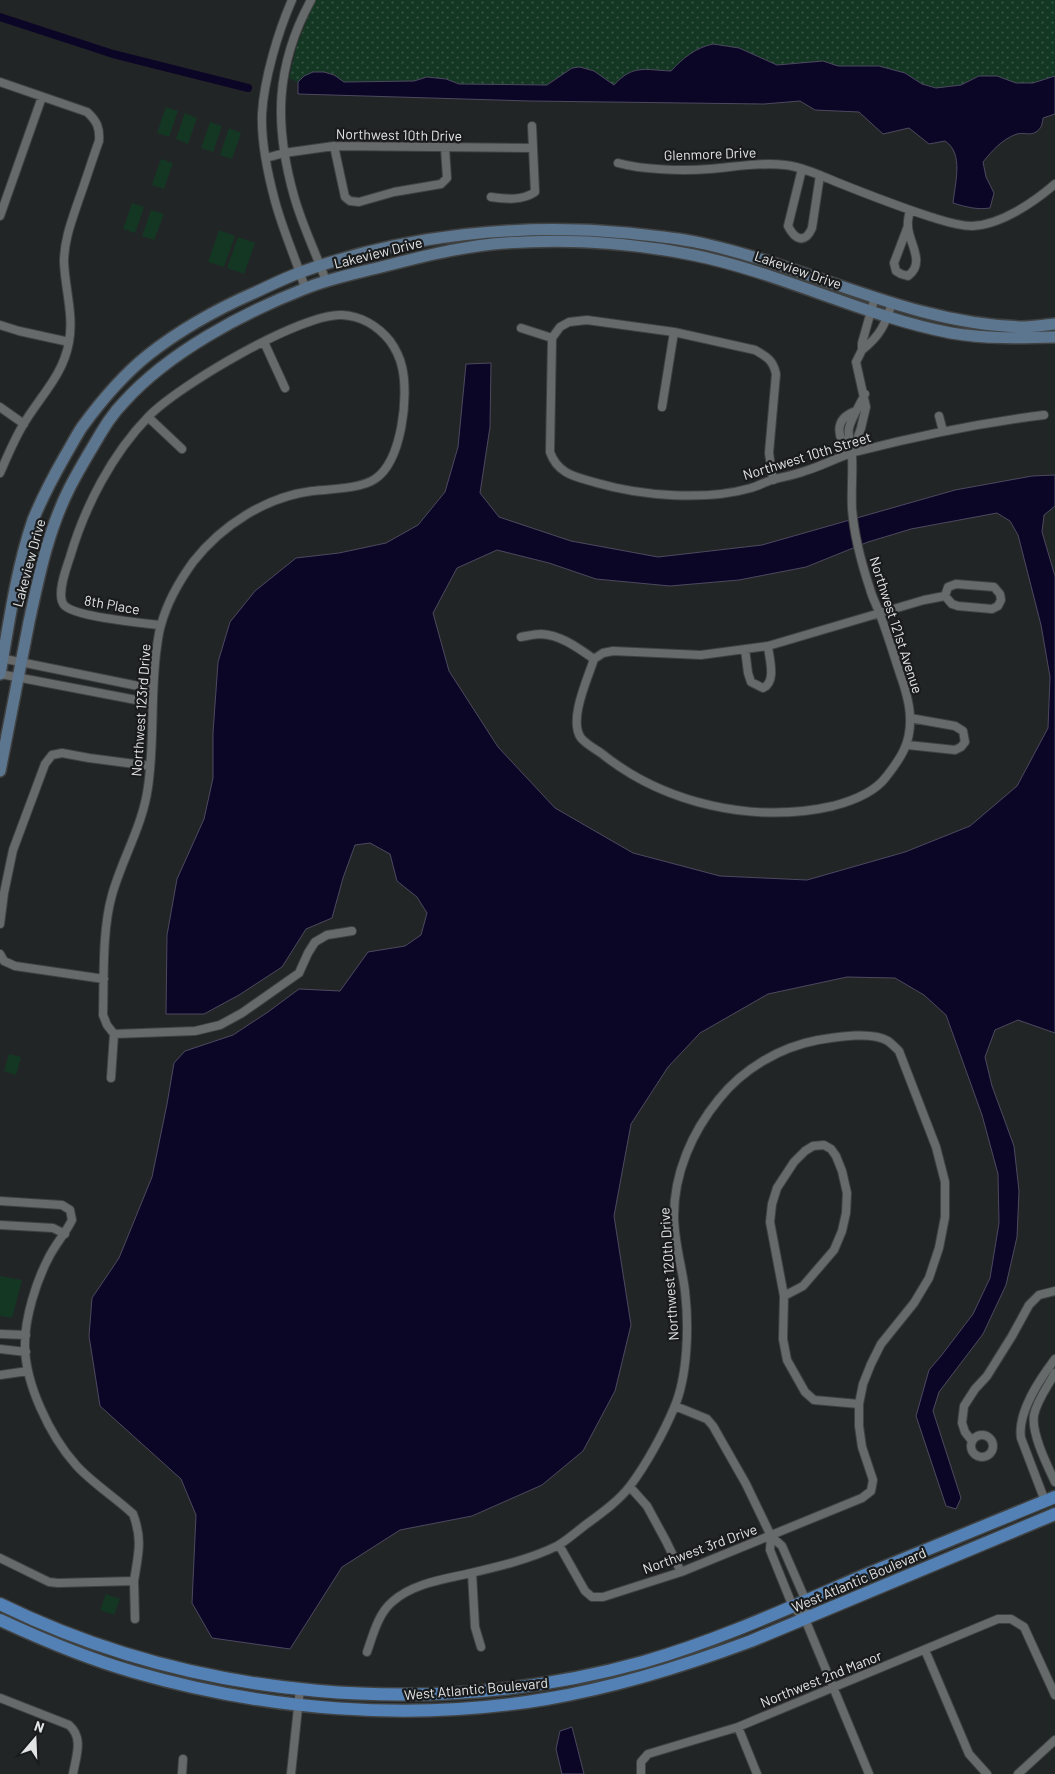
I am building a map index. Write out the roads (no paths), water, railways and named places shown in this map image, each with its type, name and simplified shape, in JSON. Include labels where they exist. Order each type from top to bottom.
[{"type":"main road","name":"West Atlantic Boulevard","points":[[0,1604],[128,1654],[217,1676],[261,1684],[300,1689],[404,1694],[455,1692],[530,1685],[643,1662],[711,1639],[1052,1501]]},
{"type":"main road","name":"West Atlantic Boulevard","points":[[0,1620],[70,1650],[134,1672],[184,1685],[298,1706],[393,1711],[437,1710],[544,1699],[647,1677],[751,1641],[1055,1514]]},
{"type":"main road","points":[[70,1650],[76,1635]]},
{"type":"street","points":[[292,0],[281,29],[266,81],[262,115],[266,158],[276,202],[305,288]]},
{"type":"street","points":[[311,0],[295,34],[281,86],[280,115],[284,153],[294,197],[326,281]]},
{"type":"street","points":[[0,82],[87,112],[98,125],[100,132],[99,141],[65,246],[65,269],[70,304],[69,342],[64,360],[56,379],[24,424],[0,473]]},
{"type":"street","points":[[0,216],[42,97]]},
{"type":"street","points":[[492,197],[506,199],[527,198],[534,192],[532,126]]},
{"type":"street","points":[[334,146],[345,197],[350,201],[359,202],[394,192],[442,184],[446,178],[445,148]]},
{"type":"street","name":"Northwest 10th Drive","points":[[266,158],[284,153],[334,146],[533,148]]},
{"type":"street","name":"Glenmore Drive","points":[[618,164],[635,168],[706,169],[764,164],[786,165],[820,175],[910,210],[953,224],[972,226],[1017,212],[1055,184]]},
{"type":"street","points":[[802,169],[788,226],[792,234],[797,238],[803,239],[808,236],[812,228],[820,175]]},
{"type":"street","points":[[908,226],[917,260],[913,272],[908,276],[896,271],[894,263],[908,226],[910,210]]},
{"type":"street","name":"Lakeview Drive","points":[[0,674],[1,658],[21,561],[33,521],[42,500],[80,430],[112,390],[145,356],[206,316],[300,272],[388,247],[459,236],[524,230],[590,230],[703,243],[756,257],[876,298],[930,314],[1023,327],[1055,324]]},
{"type":"street","name":"Lakeview Drive","points":[[0,771],[39,572],[52,528],[69,488],[108,420],[125,400],[179,354],[231,323],[305,288],[450,250],[501,244],[579,242],[623,245],[696,256],[755,270],[872,312],[952,333],[981,337],[1055,337]]},
{"type":"street","name":"Northwest 121st Avenue","points":[[876,298],[862,343],[862,350],[856,362],[865,394],[866,406],[852,453],[852,511],[870,590],[880,612],[907,696],[910,718],[908,745]]},
{"type":"street","points":[[862,350],[876,339],[888,317],[892,303]]},
{"type":"street","name":"Northwest 123rd Drive","points":[[114,1034],[107,1026],[103,1015],[111,899],[120,870],[141,817],[148,791],[152,745],[155,660],[160,625],[174,593],[192,563],[215,537],[245,515],[273,502],[308,492],[340,488],[374,480],[385,470],[394,456],[400,438],[404,396],[402,366],[393,346],[381,330],[363,320],[343,315],[325,316],[264,342]]},
{"type":"street","points":[[521,328],[552,338],[560,327],[569,322],[587,320],[674,332],[755,350],[766,356],[774,364],[776,374],[769,453],[773,480]]},
{"type":"street","points":[[0,325],[19,332],[69,342]]},
{"type":"street","points":[[662,407],[674,332]]},
{"type":"street","name":"Northwest 10th Street","points":[[552,338],[550,452],[553,461],[568,475],[610,487],[649,494],[721,493],[750,488],[807,471],[852,453],[942,431],[1044,415]]},
{"type":"street","points":[[182,449],[148,417],[166,399],[217,367],[264,342],[285,388]]},
{"type":"street","points":[[145,356],[156,372]]},
{"type":"street","points":[[852,453],[840,439],[841,423],[850,413],[856,410],[865,394]]},
{"type":"street","points":[[0,407],[24,424]]},
{"type":"street","points":[[939,416],[942,431]]},
{"type":"street","name":"8th Place","points":[[148,417],[125,444],[103,480],[86,514],[74,542],[60,594],[63,604],[72,611],[118,620],[160,625]]},
{"type":"street","points":[[956,584],[994,587],[1002,600],[998,606],[992,609],[958,606],[952,604],[945,596],[948,587],[956,584]]},
{"type":"street","points":[[910,718],[955,726],[962,731],[965,742],[955,750],[908,745],[884,780],[864,795],[842,804],[814,810],[786,812],[746,811],[713,806],[680,797],[642,780],[609,760],[581,738],[577,725],[577,711],[594,659],[603,653],[613,651],[701,655],[768,646],[880,612],[945,596]]},
{"type":"street","points":[[521,638],[541,634],[568,642],[594,659]]},
{"type":"street","points":[[745,649],[751,682],[763,688],[771,679],[768,646]]},
{"type":"street","points":[[1,658],[153,689]]},
{"type":"street","points":[[0,674],[152,703]]},
{"type":"street","points":[[0,924],[4,893],[14,850],[45,764],[52,755],[62,753],[150,766]]},
{"type":"street","points":[[111,1078],[114,1034],[195,1031],[220,1025],[242,1013],[299,973],[315,942],[326,935],[352,931]]},
{"type":"street","points":[[0,954],[4,961],[15,966],[104,979]]},
{"type":"street","name":"Northwest 120th Drive","points":[[366,1652],[381,1615],[392,1602],[410,1590],[522,1560],[559,1544],[599,1514],[630,1487],[656,1444],[675,1406],[684,1370],[688,1333],[685,1290],[676,1249],[674,1216],[677,1182],[687,1150],[702,1119],[728,1088],[755,1066],[779,1052],[808,1042],[841,1036],[870,1036],[887,1040],[899,1051],[936,1147],[944,1182],[945,1217],[939,1248],[929,1278],[914,1303],[882,1344],[870,1364],[859,1404]]},
{"type":"street","points":[[784,1296],[803,1286],[834,1250],[842,1231],[846,1213],[847,1193],[836,1156],[831,1149],[824,1145],[813,1146],[794,1162],[777,1188],[772,1204],[770,1222],[784,1296],[783,1339],[787,1360],[805,1392],[814,1400],[859,1404]]},
{"type":"street","points":[[0,1201],[62,1205],[70,1210],[72,1220],[48,1259],[29,1314],[26,1335],[28,1371],[48,1425],[75,1464],[133,1514],[138,1526],[140,1542],[134,1581],[134,1619]]},
{"type":"street","points":[[0,1225],[53,1228],[65,1234]]},
{"type":"street","points":[[972,1441],[965,1432],[962,1423],[964,1406],[975,1389],[987,1376],[1029,1305],[1039,1295],[1055,1291]]},
{"type":"street","points":[[0,1334],[26,1335]]},
{"type":"street","points":[[0,1349],[26,1352]]},
{"type":"street","name":"West Atlantic Boulevard","points":[[1052,1501],[1021,1438],[1020,1432],[1021,1422],[1032,1395],[1055,1359]]},
{"type":"street","points":[[0,1375],[28,1371]]},
{"type":"street","points":[[1055,1373],[1034,1414],[1034,1426],[1046,1463],[1055,1482]]},
{"type":"street","name":"Northwest 3rd Drive","points":[[559,1544],[585,1591],[592,1597],[603,1597],[681,1572],[862,1498],[871,1491],[873,1480],[862,1447],[859,1426],[859,1404]]},
{"type":"street","points":[[675,1406],[706,1419],[713,1426],[746,1484],[771,1536],[782,1546],[806,1601],[806,1618],[870,1774]]},
{"type":"street","points":[[630,1487],[647,1506],[681,1572]]},
{"type":"street","points":[[771,1536],[770,1550],[793,1607],[806,1618]]},
{"type":"street","points":[[0,1558],[49,1582],[134,1581]]},
{"type":"street","points":[[472,1573],[475,1627],[481,1647]]},
{"type":"street","name":"Northwest 2nd Manor","points":[[641,1774],[641,1762],[648,1754],[738,1727],[998,1619],[1011,1619],[1024,1627],[1055,1695]]},
{"type":"street","points":[[925,1650],[969,1754],[987,1774]]},
{"type":"street","points":[[291,1774],[300,1689]]},
{"type":"street","points":[[0,1698],[69,1724],[76,1731],[78,1740],[73,1774]]},
{"type":"street","points":[[738,1727],[757,1774]]},
{"type":"street","points":[[1018,1774],[1055,1740]]},
{"type":"street","points":[[182,1774],[183,1759]]},
{"type":"waterway","points":[[0,17],[113,54],[248,88]]}]
